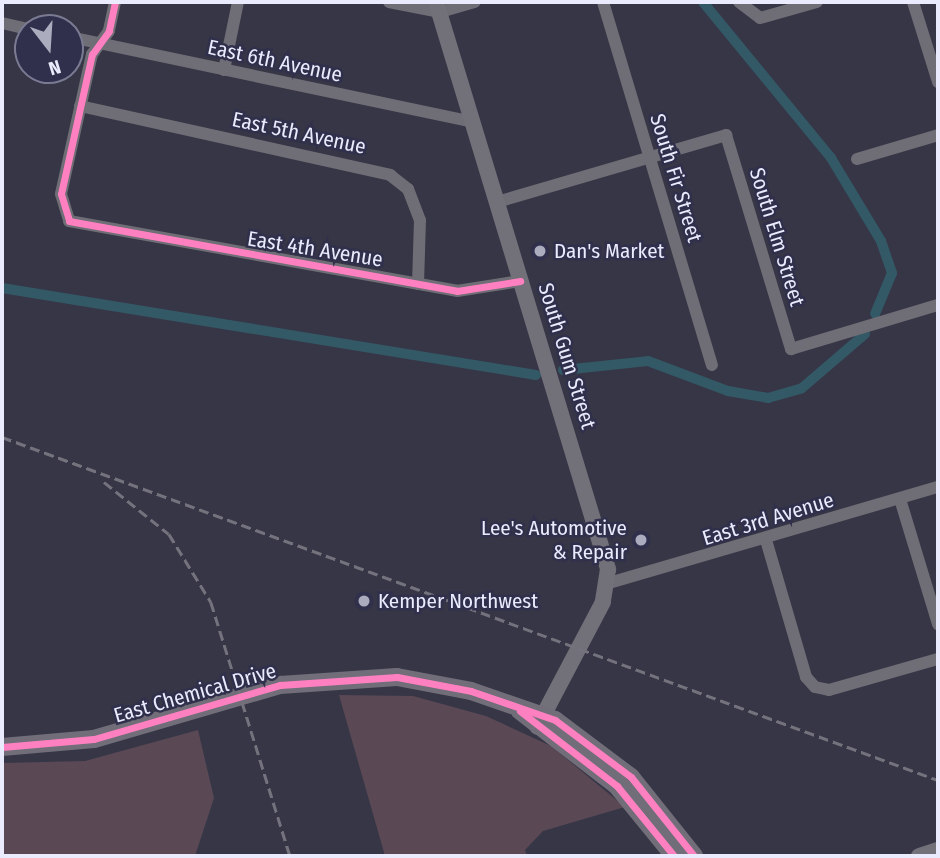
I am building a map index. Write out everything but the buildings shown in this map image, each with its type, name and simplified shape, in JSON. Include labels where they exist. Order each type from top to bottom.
[{"type":"main road","name":"South Gum Street","points":[[438,7],[608,583]]},
{"type":"main road","points":[[540,721],[608,583]]},
{"type":"main road","name":"East Chemical Drive","points":[[2,747],[94,739],[280,685],[336,678],[397,677],[471,691],[540,721]]},
{"type":"main road","points":[[540,721],[611,780],[674,856]]},
{"type":"main road","points":[[540,721],[631,777],[694,856]]},
{"type":"main road","points":[[919,856],[938,850]]},
{"type":"street","points":[[80,106],[115,2]]},
{"type":"street","points":[[224,70],[238,2]]},
{"type":"street","points":[[389,2],[438,7],[475,2]]},
{"type":"street","name":"South Fir Street","points":[[603,2],[712,365]]},
{"type":"street","points":[[740,2],[756,18],[817,2]]},
{"type":"street","points":[[914,2],[938,82]]},
{"type":"street","name":"East 6th Avenue","points":[[84,40],[472,122]]},
{"type":"street","name":"East 4th Avenue","points":[[80,106],[61,194],[64,217],[86,229],[471,292],[520,281]]},
{"type":"street","name":"East 5th Avenue","points":[[80,106],[390,175],[408,189],[420,220],[418,284]]},
{"type":"street","name":"South Elm Street","points":[[649,158],[726,135],[791,349],[938,305]]},
{"type":"street","points":[[857,159],[938,135]]},
{"type":"street","points":[[497,202],[649,158]]},
{"type":"street","name":"East 3rd Avenue","points":[[608,583],[766,540],[938,487]]},
{"type":"street","points":[[900,499],[938,624]]},
{"type":"street","points":[[766,540],[806,677],[816,687],[829,690],[938,659]]},
{"type":"shaded area","points":[[339,695],[413,696],[486,716],[551,746],[625,807],[543,831],[525,850],[527,856],[385,856]]},
{"type":"shaded area","points":[[198,730],[214,798],[195,856],[2,856],[2,763],[85,761]]},
{"type":"waterway","points":[[703,2],[831,158],[881,241],[892,273],[875,314]]},
{"type":"waterway","points":[[2,288],[536,375]]},
{"type":"waterway","points":[[563,370],[648,361],[728,391],[768,398],[802,388],[865,334]]},
{"type":"railway","points":[[2,437],[938,780]]},
{"type":"railway","points":[[104,482],[169,534],[211,602],[290,856]]},
{"type":"cycle path","points":[[115,2],[109,31],[92,54],[61,194],[69,221],[457,291],[520,281]]},
{"type":"cycle path","points":[[2,747],[94,739],[280,685],[397,677],[471,691],[555,720],[631,777],[694,856]]},
{"type":"cycle path","points":[[520,711],[617,786],[674,856]]},
{"type":"place","name":"Dan's Market","points":[[540,251]]},
{"type":"place","name":"Lee's Automotive & Repair","points":[[641,540]]},
{"type":"place","name":"Kemper Northwest","points":[[364,601]]}]
